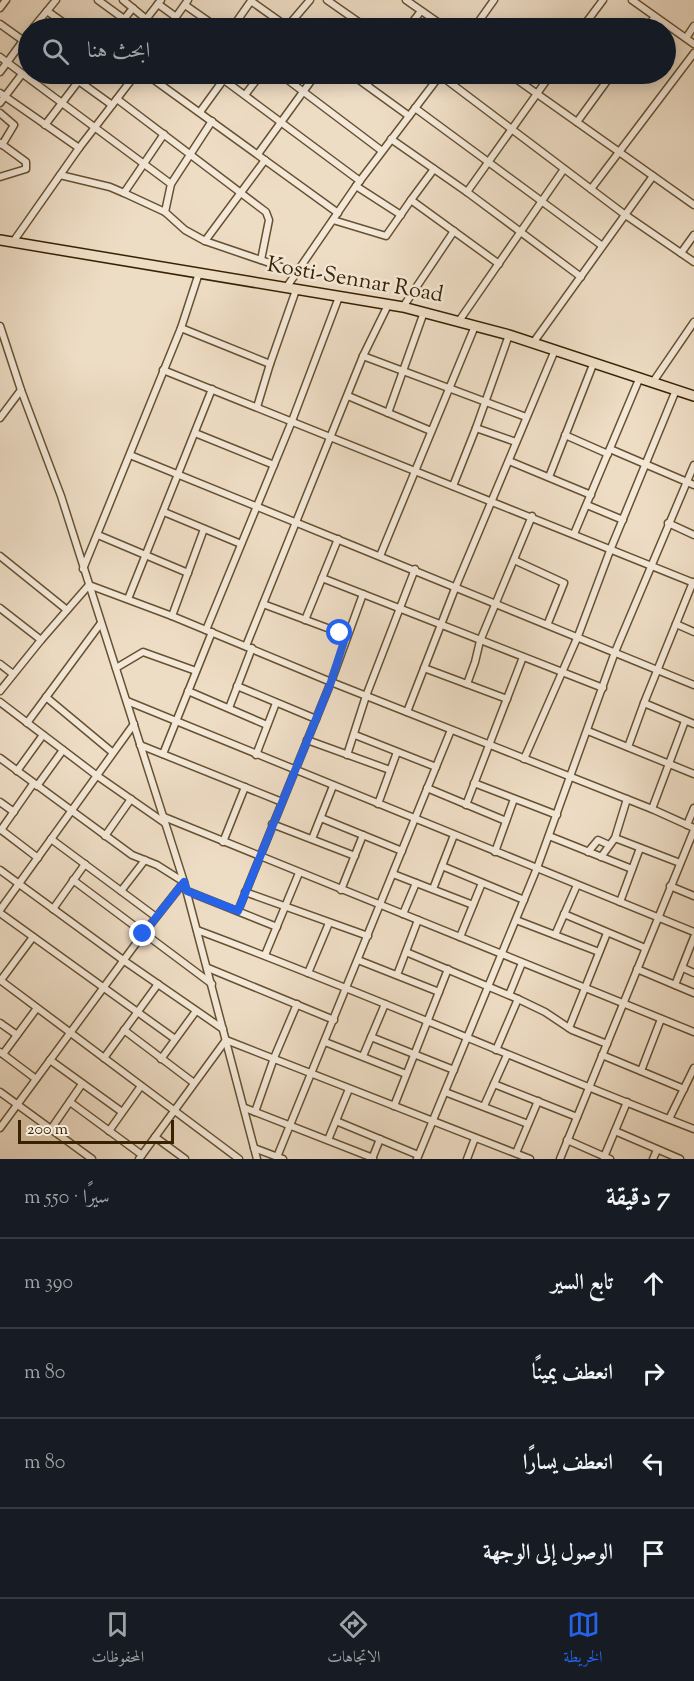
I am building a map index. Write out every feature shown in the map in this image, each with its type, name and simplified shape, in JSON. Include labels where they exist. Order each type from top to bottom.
[{"type":"highway","name":"Kosti-Sennar Road","points":[[0,240],[403,307],[509,335],[694,396]]},
{"type":"street","points":[[0,8],[6,0]]},
{"type":"street","points":[[41,18],[56,0]]},
{"type":"street","points":[[98,0],[123,18]]},
{"type":"street","points":[[123,0],[147,18],[160,2],[176,17],[187,2],[204,18]]},
{"type":"street","points":[[296,18],[310,0]]},
{"type":"street","points":[[327,0],[353,18]]},
{"type":"street","points":[[406,0],[432,18]]},
{"type":"street","points":[[481,18],[494,0]]},
{"type":"street","points":[[590,18],[603,0]]},
{"type":"street","points":[[632,0],[658,18]]},
{"type":"street","points":[[239,18],[252,1],[275,18]]},
{"type":"street","points":[[125,18],[133,8]]},
{"type":"street","points":[[415,18],[421,10]]},
{"type":"street","points":[[47,11],[57,18]]},
{"type":"street","points":[[0,24],[18,37]]},
{"type":"street","points":[[686,38],[694,26]]},
{"type":"street","points":[[676,31],[694,44]]},
{"type":"street","points":[[0,72],[18,51]]},
{"type":"street","points":[[676,77],[694,53]]},
{"type":"street","points":[[0,57],[18,71]]},
{"type":"street","points":[[0,103],[2,95],[18,78]]},
{"type":"street","points":[[36,84],[171,184]]},
{"type":"street","points":[[45,125],[76,84]]},
{"type":"street","points":[[84,84],[112,105]]},
{"type":"street","points":[[13,242],[79,148],[128,84]]},
{"type":"street","points":[[160,84],[338,213]]},
{"type":"street","points":[[200,112],[220,84]]},
{"type":"street","points":[[231,84],[401,215]]},
{"type":"street","points":[[245,95],[253,84]]},
{"type":"street","points":[[294,84],[382,151]]},
{"type":"street","points":[[258,154],[308,84]]},
{"type":"street","points":[[257,407],[296,272],[382,151],[433,84]]},
{"type":"street","points":[[454,84],[624,214],[694,262]]},
{"type":"street","points":[[524,84],[694,205]]},
{"type":"street","points":[[467,192],[544,84]]},
{"type":"street","points":[[577,122],[605,84]]},
{"type":"street","points":[[591,189],[671,84]]},
{"type":"street","points":[[367,85],[409,116]]},
{"type":"street","points":[[2,95],[79,148]]},
{"type":"street","points":[[117,99],[266,212],[269,217],[261,260]]},
{"type":"street","points":[[415,108],[601,245]]},
{"type":"street","points":[[0,113],[14,124],[1,144],[26,162],[27,166],[0,177]]},
{"type":"street","points":[[165,212],[171,184],[212,121]]},
{"type":"street","points":[[124,193],[164,134]]},
{"type":"street","points":[[391,139],[581,277]]},
{"type":"street","points":[[205,241],[266,160]]},
{"type":"street","points":[[333,220],[387,235],[434,169]]},
{"type":"street","points":[[459,321],[564,169]]},
{"type":"street","points":[[60,175],[110,187],[165,212],[185,230],[205,241],[296,272]]},
{"type":"street","points":[[533,343],[581,277],[601,245],[653,176]]},
{"type":"street","points":[[411,200],[499,264]]},
{"type":"street","points":[[403,307],[454,231]]},
{"type":"street","points":[[681,253],[694,235]]},
{"type":"street","points":[[83,569],[181,328],[200,273]]},
{"type":"street","points":[[163,754],[196,671],[241,544],[292,421],[339,297]]},
{"type":"street","points":[[229,708],[263,604],[363,356],[388,304]]},
{"type":"street","points":[[388,413],[424,312]]},
{"type":"street","points":[[653,382],[694,322]]},
{"type":"street","points":[[0,326],[21,390],[61,496],[187,891],[257,1159]]},
{"type":"street","points":[[380,556],[475,326]]},
{"type":"street","points":[[181,328],[270,364]]},
{"type":"street","points":[[453,486],[509,335]]},
{"type":"street","points":[[0,356],[7,347]]},
{"type":"street","points":[[407,712],[440,625],[555,350]]},
{"type":"street","points":[[363,356],[486,400],[526,417]]},
{"type":"street","points":[[549,477],[594,362]]},
{"type":"street","points":[[164,370],[694,582],[627,747]]},
{"type":"street","points":[[574,534],[640,377]]},
{"type":"street","points":[[128,599],[212,389]]},
{"type":"street","points":[[0,418],[21,390]]},
{"type":"street","points":[[524,759],[578,636],[622,520],[676,390]]},
{"type":"street","points":[[348,396],[431,431]]},
{"type":"street","points":[[476,428],[516,442]]},
{"type":"street","points":[[195,433],[274,465]]},
{"type":"street","points":[[565,435],[646,464],[694,485]]},
{"type":"street","points":[[130,455],[694,684]]},
{"type":"street","points":[[509,461],[591,495]]},
{"type":"street","points":[[336,1121],[418,1157],[537,868],[615,652],[694,465]]},
{"type":"street","points":[[587,505],[622,520]]},
{"type":"street","points":[[164,512],[241,544]]},
{"type":"street","points":[[467,684],[476,662],[480,641],[532,516]]},
{"type":"street","points":[[668,523],[694,535]]},
{"type":"street","points":[[172,616],[204,529]]},
{"type":"street","points":[[98,535],[188,573]]},
{"type":"street","points":[[305,620],[338,539]]},
{"type":"street","points":[[0,556],[67,610]]},
{"type":"street","points":[[514,560],[564,583],[548,623]]},
{"type":"street","points":[[347,755],[366,696],[414,569]]},
{"type":"street","points":[[322,578],[603,688]]},
{"type":"street","points":[[89,585],[172,616],[692,827]]},
{"type":"street","points":[[0,691],[89,585]]},
{"type":"street","points":[[238,911],[331,682],[346,635],[363,594]]},
{"type":"street","points":[[263,604],[346,635]]},
{"type":"street","points":[[0,608],[41,640]]},
{"type":"street","points":[[27,723],[101,623]]},
{"type":"street","points":[[676,624],[694,632]]},
{"type":"street","points":[[116,668],[143,652],[196,671]]},
{"type":"street","points":[[466,804],[523,657]]},
{"type":"street","points":[[0,664],[13,674]]},
{"type":"street","points":[[424,668],[507,699]]},
{"type":"street","points":[[237,686],[316,719]]},
{"type":"street","points":[[188,692],[267,725]]},
{"type":"street","points":[[46,697],[112,752]]},
{"type":"street","points":[[127,701],[694,932]]},
{"type":"street","points":[[0,702],[96,775],[164,820],[694,1032]]},
{"type":"street","points":[[256,755],[276,703]]},
{"type":"street","points":[[644,703],[694,724]]},
{"type":"street","points":[[652,809],[685,721]]},
{"type":"street","points":[[134,724],[0,911],[175,1039]]},
{"type":"street","points":[[254,1148],[280,1158],[290,1125],[451,729]]},
{"type":"street","points":[[588,731],[694,774]]},
{"type":"street","points":[[17,771],[43,735]]},
{"type":"street","points":[[355,735],[436,767]]},
{"type":"street","points":[[307,740],[390,770]]},
{"type":"street","points":[[140,745],[282,802]]},
{"type":"street","points":[[38,858],[1,830],[63,750]]},
{"type":"street","points":[[378,804],[397,752]]},
{"type":"street","points":[[0,758],[132,855],[184,882]]},
{"type":"street","points":[[474,783],[556,815]]},
{"type":"street","points":[[312,839],[333,786]]},
{"type":"street","points":[[223,842],[245,787]]},
{"type":"street","points":[[428,789],[506,821]]},
{"type":"street","points":[[105,836],[131,799]]},
{"type":"street","points":[[495,852],[514,799]]},
{"type":"street","points":[[601,857],[615,838],[627,799]]},
{"type":"street","points":[[0,802],[14,812]]},
{"type":"street","points":[[560,1159],[680,863],[692,827],[694,808]]},
{"type":"street","points":[[321,818],[402,851]]},
{"type":"street","points":[[272,824],[355,856]]},
{"type":"street","points":[[342,890],[363,835]]},
{"type":"street","points":[[433,889],[454,835]]},
{"type":"street","points":[[549,836],[632,869]]},
{"type":"street","points":[[51,838],[156,917]]},
{"type":"street","points":[[615,838],[680,863]]},
{"type":"street","points":[[588,852],[598,840],[609,845]]},
{"type":"street","points":[[620,902],[640,848]]},
{"type":"street","points":[[121,891],[145,860]]},
{"type":"street","points":[[53,909],[85,864]]},
{"type":"street","points":[[442,866],[524,900]]},
{"type":"street","points":[[0,870],[123,960],[223,1029]]},
{"type":"street","points":[[265,955],[299,873]]},
{"type":"street","points":[[393,874],[473,905]]},
{"type":"street","points":[[73,880],[212,984]]},
{"type":"street","points":[[0,1128],[123,960],[184,882]]},
{"type":"street","points":[[403,914],[416,883]]},
{"type":"street","points":[[460,937],[482,883]]},
{"type":"street","points":[[555,935],[577,885]]},
{"type":"street","points":[[669,886],[694,896]]},
{"type":"street","points":[[187,891],[277,927]]},
{"type":"street","points":[[245,892],[368,936]]},
{"type":"street","points":[[564,914],[645,948]]},
{"type":"street","points":[[397,975],[418,920]]},
{"type":"street","points":[[516,920],[599,952]]},
{"type":"street","points":[[308,973],[329,923]]},
{"type":"street","points":[[197,930],[265,955],[467,1039],[694,1129]]},
{"type":"street","points":[[569,1028],[607,933]]},
{"type":"street","points":[[33,937],[0,980],[236,1158]]},
{"type":"street","points":[[675,985],[694,937]]},
{"type":"street","points":[[406,952],[518,999],[545,1012],[569,1028],[606,1044]]},
{"type":"street","points":[[358,960],[439,992]]},
{"type":"street","points":[[509,995],[522,963]]},
{"type":"street","points":[[208,968],[334,1020]]},
{"type":"street","points":[[394,1106],[448,969]]},
{"type":"street","points":[[637,969],[694,993]]},
{"type":"street","points":[[683,969],[694,973]]},
{"type":"street","points":[[104,1058],[158,984]]},
{"type":"street","points":[[496,1050],[518,999]]},
{"type":"street","points":[[363,1056],[385,1004]]},
{"type":"street","points":[[255,1112],[274,1058],[297,1005]]},
{"type":"street","points":[[36,1079],[2,1053],[37,1008]]},
{"type":"street","points":[[161,1059],[196,1011]]},
{"type":"street","points":[[641,1071],[661,1019]]},
{"type":"street","points":[[0,1023],[17,1035]]},
{"type":"street","points":[[124,1030],[194,1083]]},
{"type":"street","points":[[371,1037],[454,1070]]},
{"type":"street","points":[[226,1040],[530,1159]]},
{"type":"street","points":[[70,1102],[140,1157],[226,1040]]},
{"type":"street","points":[[325,1042],[406,1074]]},
{"type":"street","points":[[484,1106],[507,1054]]},
{"type":"street","points":[[602,1055],[684,1089]]},
{"type":"street","points":[[50,1060],[122,1112]]},
{"type":"street","points":[[669,1119],[694,1068]]},
{"type":"street","points":[[51,1129],[82,1084]]},
{"type":"street","points":[[494,1084],[577,1116]]},
{"type":"street","points":[[109,1131],[141,1086]]},
{"type":"street","points":[[328,1140],[350,1089]]},
{"type":"street","points":[[0,1092],[92,1159]]},
{"type":"street","points":[[445,1092],[528,1124]]},
{"type":"street","points":[[516,1153],[538,1101]]},
{"type":"street","points":[[567,1140],[607,1158],[627,1102]]},
{"type":"street","points":[[244,1108],[373,1158],[380,1139]]},
{"type":"street","points":[[615,1131],[680,1159]]},
{"type":"street","points":[[155,1137],[185,1159]]},
{"type":"street","points":[[467,1159],[475,1138]]},
{"type":"street","points":[[654,1159],[657,1150]]},
{"type":"route","points":[[143,934],[184,882],[187,891],[238,911],[331,682],[346,635],[340,633]]}]
